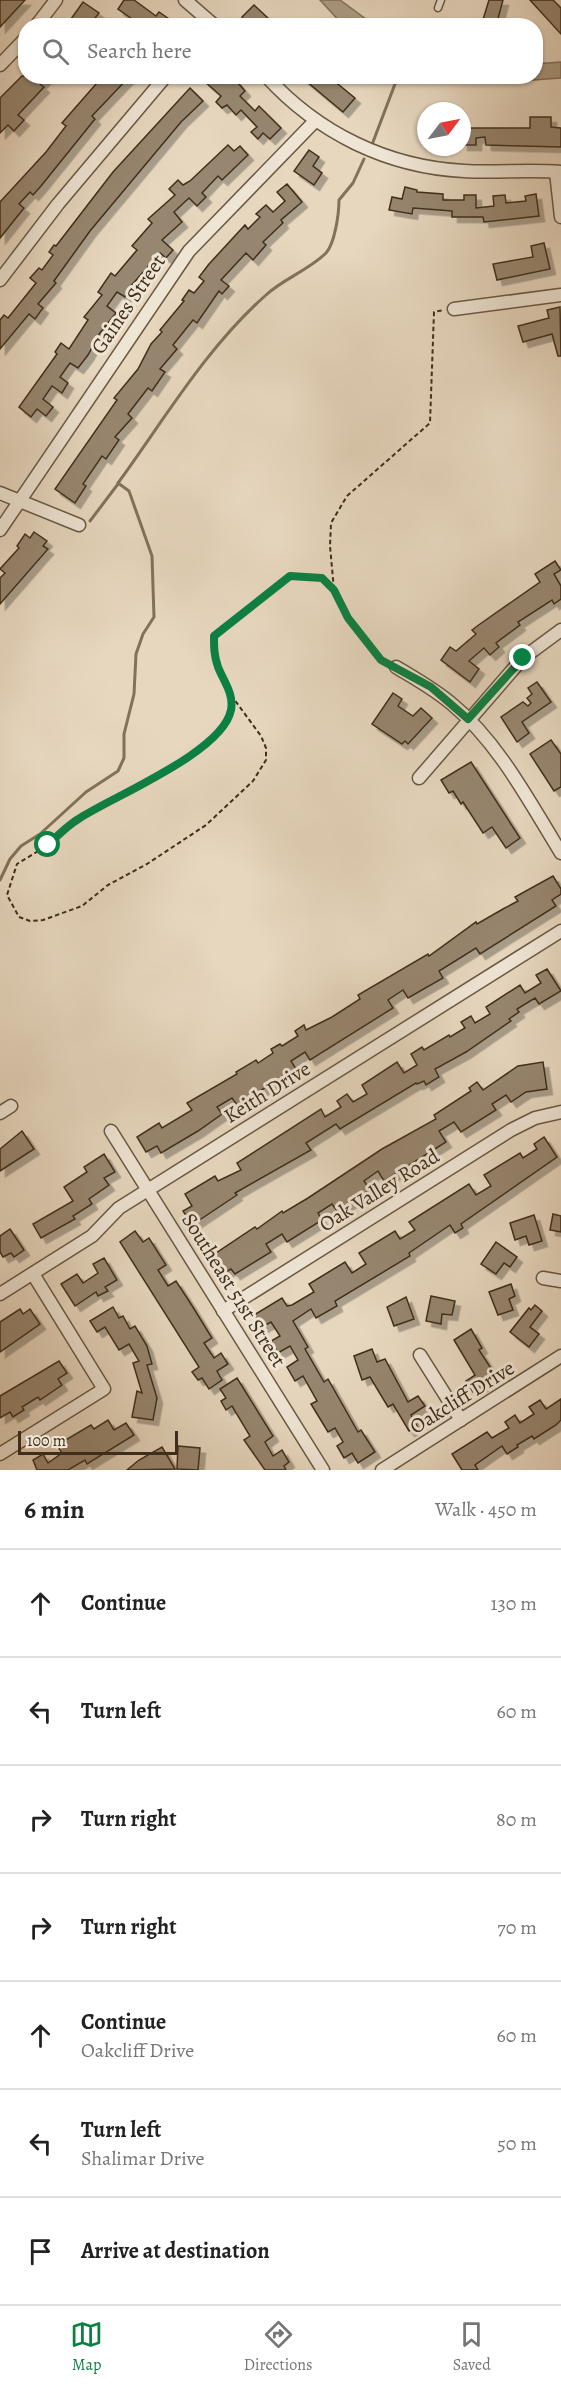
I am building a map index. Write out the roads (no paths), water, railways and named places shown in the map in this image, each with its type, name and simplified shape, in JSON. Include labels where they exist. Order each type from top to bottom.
[{"type":"street","points":[[42,18],[56,0]]},
{"type":"street","points":[[185,0],[205,18]]},
{"type":"street","points":[[0,65],[18,46]]},
{"type":"street","points":[[0,280],[71,188],[159,84]]},
{"type":"street","points":[[275,84],[315,121],[380,155],[417,165],[461,171],[558,172],[561,216]]},
{"type":"street","name":"Gaines Street","points":[[0,530],[189,251],[315,121]]},
{"type":"street","points":[[454,309],[561,295]]},
{"type":"street","points":[[0,493],[79,525]]},
{"type":"street","points":[[419,778],[523,658],[561,630]]},
{"type":"street","points":[[396,668],[431,687],[468,719],[490,745],[561,853]]},
{"type":"street","name":"Keith Drive","points":[[0,1294],[92,1236],[119,1208],[561,931]]},
{"type":"street","points":[[0,1113],[11,1106]]},
{"type":"street","name":"Oak Valley Road","points":[[224,1311],[511,1130],[535,1118],[561,1112]]},
{"type":"street","name":"Southeast 51st Street","points":[[111,1131],[323,1470]]},
{"type":"street","points":[[0,1454],[104,1389],[33,1274]]},
{"type":"street","points":[[543,1278],[561,1281]]},
{"type":"street","points":[[420,1354],[461,1420]]},
{"type":"street","name":"Oakcliff Drive","points":[[382,1470],[561,1356]]},
{"type":"lane","points":[[438,8],[441,0]]},
{"type":"waterway","points":[[373,142],[395,84]]},
{"type":"waterway","points":[[0,880],[10,859],[21,846],[40,834],[86,792],[118,771],[124,758],[124,734],[134,694],[136,654],[143,634],[154,617],[152,556],[129,491],[118,483],[187,385],[224,338],[273,289],[326,253],[334,235],[339,200],[353,183],[364,159]]},
{"type":"waterway","points":[[90,521],[118,484]]}]
